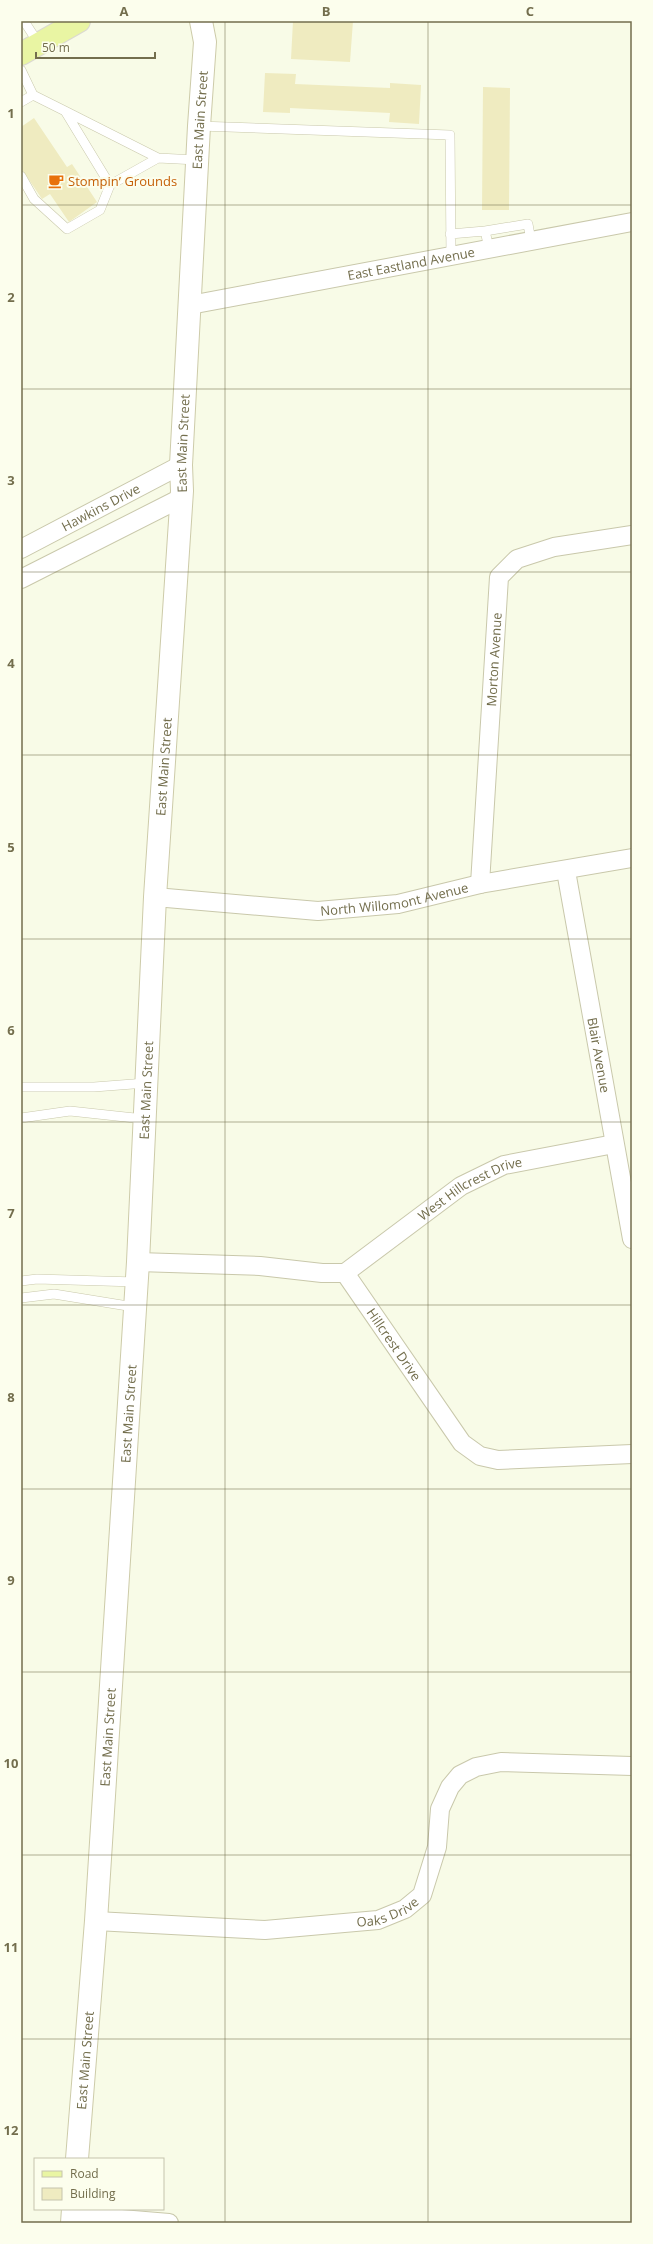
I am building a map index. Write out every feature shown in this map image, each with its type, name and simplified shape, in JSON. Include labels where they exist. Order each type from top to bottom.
[{"type":"main road","points":[[30,49],[79,21]]},
{"type":"street","name":"East Main Street","points":[[77,2158],[96,1921],[137,1272],[155,897],[181,498],[181,465],[198,126],[205,42],[201,21]]},
{"type":"street","name":"East Eastland Avenue","points":[[190,305],[632,222]]},
{"type":"street","name":"Hawkins Drive","points":[[21,549],[181,465]]},
{"type":"street","name":"Hawkins Drive","points":[[21,579],[181,498]]},
{"type":"street","name":"Morton Avenue","points":[[480,884],[499,577],[517,560],[554,547],[632,535]]},
{"type":"street","name":"North Willomont Avenue","points":[[155,897],[318,911],[398,904],[480,884],[566,871],[632,858]]},
{"type":"street","name":"Blair Avenue","points":[[566,871],[632,1239]]},
{"type":"street","name":"West Hillcrest Drive","points":[[345,1273],[461,1186],[504,1165],[614,1144]]},
{"type":"street","points":[[137,1272],[260,1266],[322,1273],[345,1273]]},
{"type":"street","name":"Hillcrest Drive","points":[[345,1273],[462,1443],[480,1456],[498,1460],[632,1454]]},
{"type":"street","name":"Oaks Drive","points":[[96,1921],[265,1930],[378,1920],[405,1909],[422,1895],[437,1847],[440,1809],[450,1787],[460,1775],[476,1767],[501,1762],[632,1766]]},
{"type":"street","points":[[73,2216],[169,2223]]},
{"type":"lane","points":[[24,21],[30,49]]},
{"type":"lane","points":[[21,70],[33,95],[158,158],[197,160]]},
{"type":"lane","points":[[21,102],[33,95]]},
{"type":"lane","points":[[65,111],[110,185]]},
{"type":"lane","points":[[198,126],[450,135],[450,256]]},
{"type":"lane","points":[[21,176],[34,199],[67,229],[100,210],[110,185],[158,158]]},
{"type":"lane","points":[[450,234],[485,231],[528,224],[531,241]]},
{"type":"lane","points":[[485,231],[489,248]]},
{"type":"lane","points":[[21,1087],[94,1087],[146,1083]]},
{"type":"lane","points":[[21,1118],[70,1111],[144,1119]]},
{"type":"lane","points":[[21,1281],[137,1272]]},
{"type":"lane","points":[[21,1298],[54,1294],[134,1307]]},
{"type":"building","points":[[293,21],[353,21],[350,62],[291,59]]},
{"type":"building","points":[[265,73],[296,74],[295,84],[390,88],[390,83],[421,85],[419,124],[389,122],[390,113],[290,108],[290,113],[263,112]]},
{"type":"building","points":[[483,87],[510,88],[509,210],[482,210]]},
{"type":"building","name":"Stompin’ Grounds","points":[[34,118],[67,167],[72,164],[97,202],[69,222],[50,194],[42,199],[21,168],[21,127]]},
{"type":"place","name":"Stompin’ Grounds","points":[[56,181]]}]
